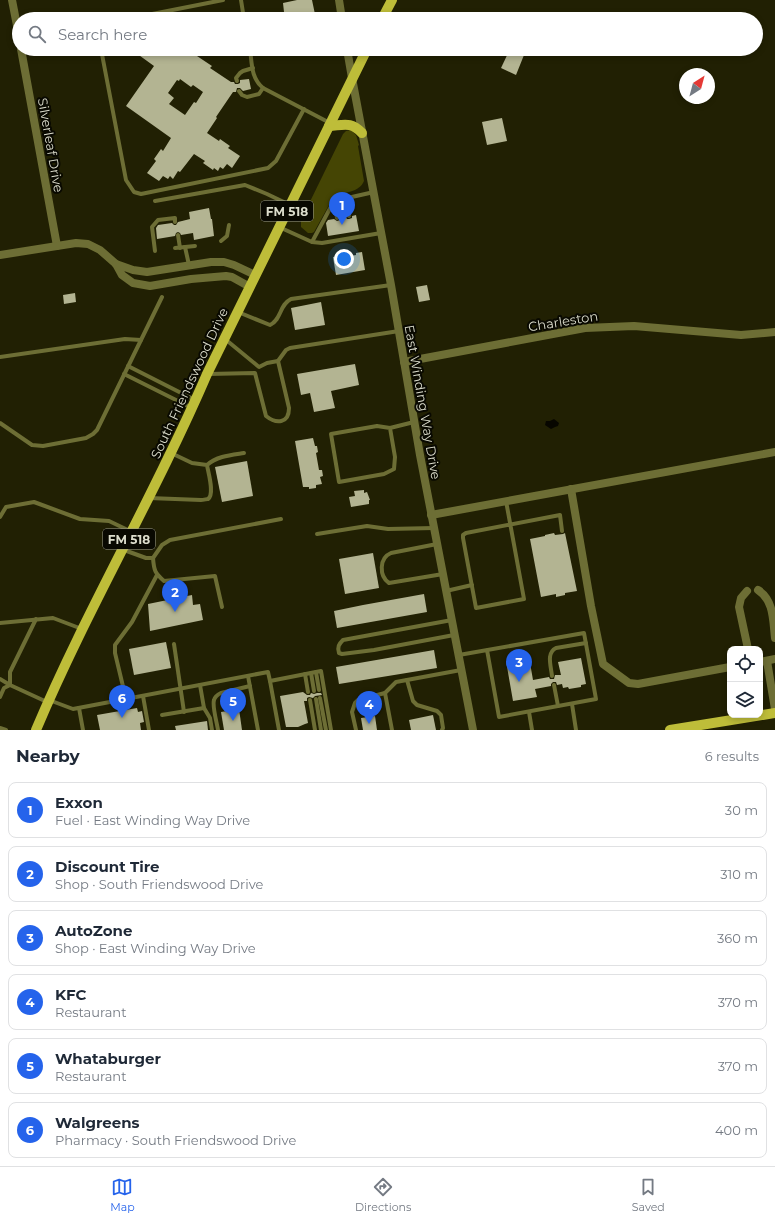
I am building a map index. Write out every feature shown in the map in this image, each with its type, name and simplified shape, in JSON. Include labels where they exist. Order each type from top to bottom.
[{"type":"main road","points":[[386,12],[392,0]]},
{"type":"main road","name":"South Friendswood Drive","points":[[36,730],[82,629],[132,532],[237,312],[363,56]]},
{"type":"main road","points":[[330,124],[350,125],[362,133]]},
{"type":"main road","points":[[676,730],[775,713]]},
{"type":"street","points":[[12,0],[14,12]]},
{"type":"street","points":[[339,0],[341,12]]},
{"type":"street","name":"Silverleaf Drive","points":[[22,56],[57,246]]},
{"type":"street","name":"East Winding Way Drive","points":[[348,56],[391,285],[431,515],[473,730]]},
{"type":"street","points":[[0,254],[76,243],[88,244],[100,250],[116,264],[133,270],[147,272],[211,262],[224,262],[255,275]]},
{"type":"street","points":[[116,264],[122,276],[133,283],[150,286],[191,279],[226,276],[232,277],[250,287]]},
{"type":"street","points":[[189,265],[191,279]]},
{"type":"street","name":"Charleston","points":[[404,362],[585,328],[634,326],[741,334],[775,332]]},
{"type":"street","points":[[431,515],[775,452]]},
{"type":"street","points":[[571,489],[591,606],[603,664],[629,683],[638,684],[727,668]]},
{"type":"street","points":[[758,590],[763,593],[770,605],[775,638]]},
{"type":"street","points":[[747,591],[740,598],[739,607],[747,646]]},
{"type":"street","points":[[767,661],[775,709]]},
{"type":"lane","points":[[162,12],[223,0]]},
{"type":"lane","points":[[241,0],[243,12]]},
{"type":"lane","points":[[103,56],[126,180],[134,192],[141,194],[268,168],[276,161],[304,109]]},
{"type":"lane","points":[[251,56],[254,78],[263,88],[330,124]]},
{"type":"lane","points":[[237,81],[236,78],[240,73],[253,68]]},
{"type":"lane","points":[[239,91],[242,95],[247,97],[259,94],[263,88]]},
{"type":"lane","points":[[155,202],[245,185],[290,205]]},
{"type":"lane","points":[[312,242],[334,201],[374,192]]},
{"type":"lane","points":[[346,198],[349,216]]},
{"type":"lane","points":[[334,201],[337,218]]},
{"type":"lane","points":[[155,251],[152,227],[158,220],[175,218],[175,222]]},
{"type":"lane","points":[[221,241],[227,236],[229,225]]},
{"type":"lane","points":[[279,227],[312,242],[322,243],[381,232]]},
{"type":"lane","points":[[352,232],[354,238]]},
{"type":"lane","points":[[339,234],[340,240]]},
{"type":"lane","points":[[178,235],[177,248],[195,246]]},
{"type":"lane","points":[[185,247],[189,265]]},
{"type":"lane","points":[[237,312],[270,325],[276,322],[286,302],[291,299],[391,285]]},
{"type":"lane","points":[[0,423],[32,445],[36,446],[86,438],[93,434],[97,430],[162,297]]},
{"type":"lane","points":[[278,361],[289,412],[287,417],[276,422],[266,416],[255,373],[259,367],[267,363],[278,361],[286,350],[290,348],[399,331]]},
{"type":"lane","points":[[0,357],[125,339],[141,340]]},
{"type":"lane","points":[[224,339],[259,367]]},
{"type":"lane","points":[[128,366],[194,404]]},
{"type":"lane","points":[[207,374],[255,373]]},
{"type":"lane","points":[[124,374],[194,404]]},
{"type":"lane","points":[[390,428],[395,456],[394,469],[384,474],[339,482],[332,434],[377,426],[390,428],[414,422]]},
{"type":"lane","points":[[170,453],[192,463],[207,465]]},
{"type":"lane","points":[[207,465],[211,461],[218,458],[244,453]]},
{"type":"lane","points":[[148,498],[180,500],[208,499],[212,491],[207,465]]},
{"type":"lane","points":[[506,501],[511,524],[524,599],[476,608],[463,535],[466,533],[511,524],[560,515],[562,531]]},
{"type":"lane","points":[[0,517],[6,507],[34,502],[80,519],[109,521],[132,532]]},
{"type":"lane","points":[[222,607],[215,576],[164,581],[157,575],[153,558],[162,545],[170,540],[281,519]]},
{"type":"lane","points":[[317,534],[367,526],[388,529],[434,528]]},
{"type":"lane","points":[[437,544],[391,553],[386,555],[381,566],[384,580],[388,583],[443,574]]},
{"type":"lane","points":[[123,549],[146,558],[153,558]]},
{"type":"lane","points":[[126,699],[115,653],[115,645],[132,622],[157,575]]},
{"type":"lane","points":[[446,591],[472,585]]},
{"type":"lane","points":[[0,623],[53,618],[82,629]]},
{"type":"lane","points":[[10,685],[10,672],[36,619]]},
{"type":"lane","points":[[452,620],[343,640],[339,644],[338,649],[339,653],[342,654],[374,650],[454,635]]},
{"type":"lane","points":[[458,655],[584,633],[596,699],[499,717],[487,650]]},
{"type":"lane","points":[[552,676],[550,654],[552,650],[586,643]]},
{"type":"lane","points":[[174,644],[184,712]]},
{"type":"lane","points":[[356,730],[352,712],[353,706],[358,700],[384,693],[396,682],[461,670]]},
{"type":"lane","points":[[270,681],[322,671],[331,730]]},
{"type":"lane","points":[[0,679],[10,685],[48,701],[73,709],[268,672],[279,730]]},
{"type":"lane","points":[[314,672],[317,691]]},
{"type":"lane","points":[[305,674],[308,692]]},
{"type":"lane","points":[[248,676],[258,730]]},
{"type":"lane","points":[[407,680],[412,702],[441,715],[442,730]]},
{"type":"lane","points":[[0,697],[4,688],[10,685]]},
{"type":"lane","points":[[200,685],[204,708],[210,718],[212,730]]},
{"type":"lane","points":[[554,685],[558,706]]},
{"type":"lane","points":[[218,730],[214,699],[221,693],[250,686]]},
{"type":"lane","points":[[384,693],[392,730]]},
{"type":"lane","points":[[143,696],[149,730]]},
{"type":"lane","points":[[321,730],[318,699],[326,730]]},
{"type":"lane","points":[[310,700],[315,730]]},
{"type":"lane","points":[[572,704],[576,730]]},
{"type":"lane","points":[[79,708],[83,729]]},
{"type":"lane","points":[[162,715],[204,708]]},
{"type":"lane","points":[[530,712],[532,730]]},
{"type":"lane","points":[[0,728],[6,730]]},
{"type":"shaded area","points":[[351,130],[356,135],[359,145],[364,181],[359,188],[351,192],[334,196],[314,232],[308,233],[301,227],[302,218],[343,134],[346,131]]},
{"type":"shaded area","points":[[554,419],[559,423],[558,426],[551,429],[545,425],[546,421]]},
{"type":"building","points":[[297,0],[312,0],[315,12],[284,12],[283,3]]},
{"type":"building","points":[[140,56],[197,56],[212,66],[210,68],[235,84],[240,83],[240,80],[249,79],[251,89],[243,91],[240,88],[237,88],[236,92],[233,92],[207,133],[219,141],[220,139],[230,146],[228,148],[240,156],[232,168],[227,164],[223,169],[220,167],[218,171],[214,168],[213,170],[203,163],[205,161],[194,154],[180,172],[178,171],[173,179],[170,176],[168,179],[163,176],[159,181],[147,173],[156,161],[154,159],[161,149],[163,151],[171,138],[126,106],[154,66]],"holes":[[[180,79],[191,87],[193,85],[203,92],[196,103],[194,102],[185,115],[169,104],[174,98],[168,93],[177,80],[179,81]]]},
{"type":"building","points":[[507,56],[524,56],[516,75],[501,68]]},
{"type":"building","points":[[502,118],[507,141],[487,145],[482,122]]},
{"type":"building","points":[[209,208],[214,236],[194,240],[193,233],[181,235],[178,232],[175,236],[157,239],[156,228],[158,225],[172,223],[176,225],[178,222],[190,219],[189,212]]},
{"type":"building","points":[[356,215],[359,231],[328,236],[326,223],[328,220],[334,219],[337,221],[340,220],[340,218],[346,217],[349,219]]},
{"type":"building","points":[[362,252],[365,270],[336,275],[333,257],[339,256],[340,258],[356,255],[356,253]]},
{"type":"building","points":[[427,285],[430,300],[419,302],[416,287]]},
{"type":"building","points":[[75,293],[76,302],[64,304],[63,295]]},
{"type":"building","points":[[321,302],[325,325],[295,330],[291,308]]},
{"type":"building","points":[[355,364],[359,385],[331,391],[335,408],[314,412],[310,393],[301,395],[297,374]]},
{"type":"building","points":[[313,438],[315,446],[317,446],[318,452],[316,453],[319,470],[322,470],[323,476],[320,477],[322,484],[316,485],[316,488],[309,489],[309,487],[303,487],[295,441]]},
{"type":"building","points":[[247,461],[253,496],[222,502],[215,467]]},
{"type":"building","points":[[364,490],[364,493],[367,492],[370,500],[369,504],[351,507],[349,497],[355,496],[354,491]]},
{"type":"building","points":[[554,533],[555,535],[565,533],[577,591],[565,593],[565,595],[556,597],[556,594],[541,597],[530,539]]},
{"type":"building","points":[[373,553],[379,588],[345,594],[339,559]]},
{"type":"building","points":[[424,594],[427,612],[337,628],[334,611]]},
{"type":"building","points":[[192,595],[193,605],[200,604],[203,620],[150,631],[148,604]]},
{"type":"building","points":[[166,642],[171,668],[134,675],[129,649]]},
{"type":"building","points":[[434,650],[437,668],[339,684],[336,667]]},
{"type":"building","points":[[529,657],[533,680],[549,677],[550,679],[554,679],[555,675],[561,675],[558,662],[581,658],[586,684],[581,685],[581,687],[569,689],[568,687],[563,688],[562,684],[557,685],[556,682],[553,682],[551,686],[535,689],[537,697],[513,701],[506,661]]},
{"type":"building","points":[[303,692],[307,695],[310,695],[311,693],[321,693],[322,695],[315,696],[313,698],[309,697],[307,698],[307,701],[304,701],[308,723],[298,727],[286,727],[280,696]]},
{"type":"building","points":[[137,708],[138,712],[142,711],[144,722],[140,723],[141,730],[100,730],[97,715]]},
{"type":"building","points":[[239,709],[242,730],[224,730],[221,712]]},
{"type":"building","points":[[433,715],[436,730],[411,730],[409,720]]},
{"type":"building","points":[[375,716],[377,730],[363,730],[361,718]]},
{"type":"building","points":[[207,721],[208,730],[176,730],[175,726]]},
{"type":"place","name":"Exxon","points":[[342,225]]},
{"type":"place","name":"Discount Tire","points":[[175,612]]},
{"type":"place","name":"AutoZone","points":[[519,682]]},
{"type":"place","name":"Walgreens","points":[[122,718]]},
{"type":"place","name":"Whataburger","points":[[233,721]]},
{"type":"place","name":"KFC","points":[[369,724]]}]
